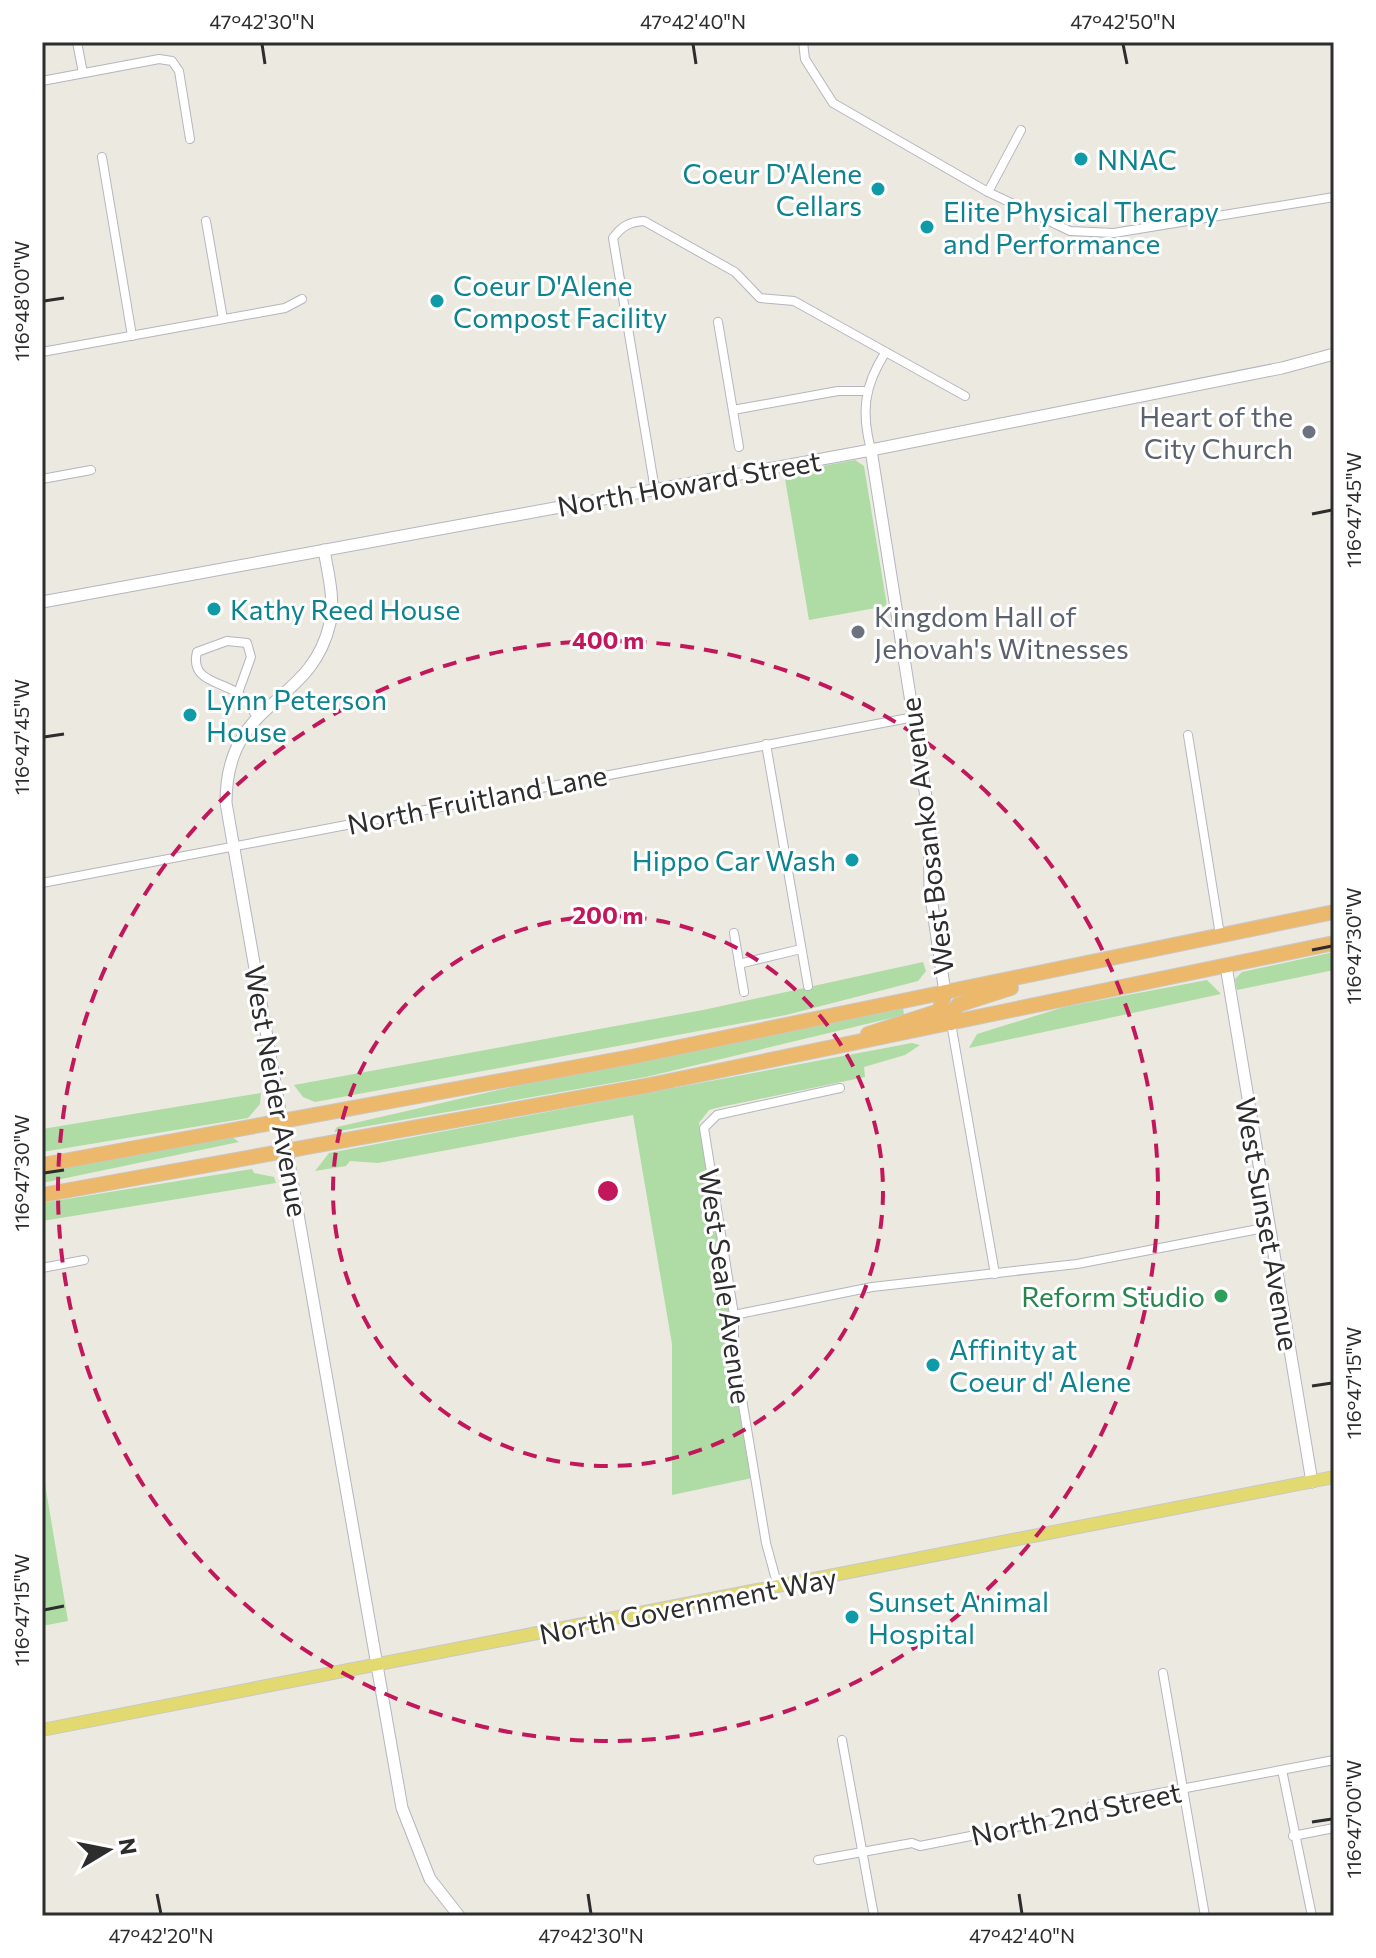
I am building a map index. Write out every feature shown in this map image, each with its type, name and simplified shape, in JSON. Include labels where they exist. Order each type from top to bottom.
[{"type":"highway","points":[[42,1165],[602,1063],[1334,912]]},
{"type":"highway","points":[[42,1195],[650,1085],[1334,943]]},
{"type":"highway","points":[[951,1023],[952,1012],[958,1005],[1054,970]]},
{"type":"highway","points":[[855,1043],[871,1032],[939,1011],[945,993]]},
{"type":"main road","name":"North Government Way","points":[[42,1730],[1334,1477]]},
{"type":"street","points":[[77,42],[83,73]]},
{"type":"street","points":[[803,42],[805,59],[833,103],[988,192],[1061,228],[1090,234],[1334,197]]},
{"type":"street","points":[[42,81],[159,59],[172,61],[179,71],[190,139]]},
{"type":"street","points":[[988,192],[1021,130]]},
{"type":"street","points":[[102,157],[132,336]]},
{"type":"street","points":[[206,221],[223,319]]},
{"type":"street","points":[[655,490],[613,238],[622,226],[644,221],[735,272],[760,298],[794,301],[965,396]]},
{"type":"street","points":[[42,352],[285,308],[302,299]]},
{"type":"street","points":[[718,322],[739,447]]},
{"type":"street","name":"West Bosanko Avenue","points":[[885,353],[866,391],[864,423],[871,450],[929,816],[935,936],[945,993]]},
{"type":"street","name":"North Howard Street","points":[[42,602],[871,450],[1282,368],[1334,354]]},
{"type":"street","points":[[733,410],[838,391],[866,391]]},
{"type":"street","points":[[42,479],[91,470]]},
{"type":"street","name":"West Neider Avenue","points":[[324,550],[332,599],[330,622],[321,648],[290,688],[257,716],[233,750],[226,803],[403,1812],[430,1879],[453,1914]]},
{"type":"street","points":[[238,693],[251,657],[247,643],[227,641],[197,652],[196,668],[200,674],[238,693],[257,716]]},
{"type":"street","name":"North Fruitland Lane","points":[[42,883],[914,717]]},
{"type":"street","points":[[1188,735],[1220,935]]},
{"type":"street","points":[[766,744],[808,986]]},
{"type":"street","points":[[734,933],[744,992]]},
{"type":"street","points":[[739,964],[801,949]]},
{"type":"street","name":"West Sunset Avenue","points":[[1226,966],[1312,1482]]},
{"type":"street","points":[[951,1023],[995,1274]]},
{"type":"street","name":"West Seale Avenue","points":[[778,1587],[766,1543],[734,1351],[734,1315],[704,1128],[717,1115],[840,1088]]},
{"type":"street","points":[[734,1315],[861,1289],[1077,1264],[1269,1227]]},
{"type":"street","points":[[42,1268],[84,1260]]},
{"type":"street","points":[[1163,1673],[1186,1788],[1205,1916]]},
{"type":"street","points":[[842,1740],[874,1916]]},
{"type":"street","name":"North 2nd Street","points":[[818,1860],[912,1843],[920,1846],[1070,1817],[1087,1813],[1091,1806],[1334,1760]]},
{"type":"street","points":[[1282,1770],[1293,1836],[1312,1916]]},
{"type":"street","points":[[1293,1836],[1334,1828]]},
{"type":"green space","points":[[855,460],[864,466],[887,606],[809,620],[784,473]]},
{"type":"green space","points":[[1334,952],[1334,970],[1237,990],[1235,979],[1242,972]]},
{"type":"green space","points":[[923,962],[926,971],[918,981],[786,1015],[315,1102],[303,1097],[294,1085],[703,1010]]},
{"type":"green space","points":[[1207,980],[1221,994],[969,1048],[977,1034],[1064,1007]]},
{"type":"green space","points":[[903,1007],[904,1015],[646,1077],[334,1132],[337,1127],[603,1066]]},
{"type":"green space","points":[[912,1043],[920,1045],[905,1055],[864,1067],[865,1077],[716,1108],[709,1110],[699,1123],[728,1305],[729,1356],[752,1478],[672,1495],[672,1344],[633,1115],[378,1163],[350,1161],[346,1166],[315,1171],[329,1153]]},
{"type":"green space","points":[[261,1093],[260,1104],[248,1118],[42,1152],[42,1129]]},
{"type":"green space","points":[[232,1137],[239,1142],[42,1183],[42,1170]]},
{"type":"green space","points":[[252,1169],[254,1173],[274,1177],[276,1183],[42,1221],[42,1203]]},
{"type":"green space","points":[[42,1466],[68,1621],[42,1626]]},
{"type":"place","name":"NNAC","points":[[1081,159]]},
{"type":"place","name":"Coeur D'Alene Cellars","points":[[878,189]]},
{"type":"place","name":"Elite Physical Therapy and Performance","points":[[927,227]]},
{"type":"place","name":"Coeur D'Alene Compost Facility","points":[[437,301]]},
{"type":"place","name":"Heart of the City Church","points":[[1309,432]]},
{"type":"place","name":"Kathy Reed House","points":[[214,609]]},
{"type":"place","name":"Kingdom Hall of Jehovah's Witnesses","points":[[858,632]]},
{"type":"place","name":"Lynn Peterson House","points":[[190,715]]},
{"type":"place","name":"Hippo Car Wash","points":[[852,860]]},
{"type":"place","name":"Reform Studio","points":[[1221,1296]]},
{"type":"place","name":"Affinity at Coeur d' Alene","points":[[933,1365]]},
{"type":"place","name":"Sunset Animal Hospital","points":[[852,1617]]}]
